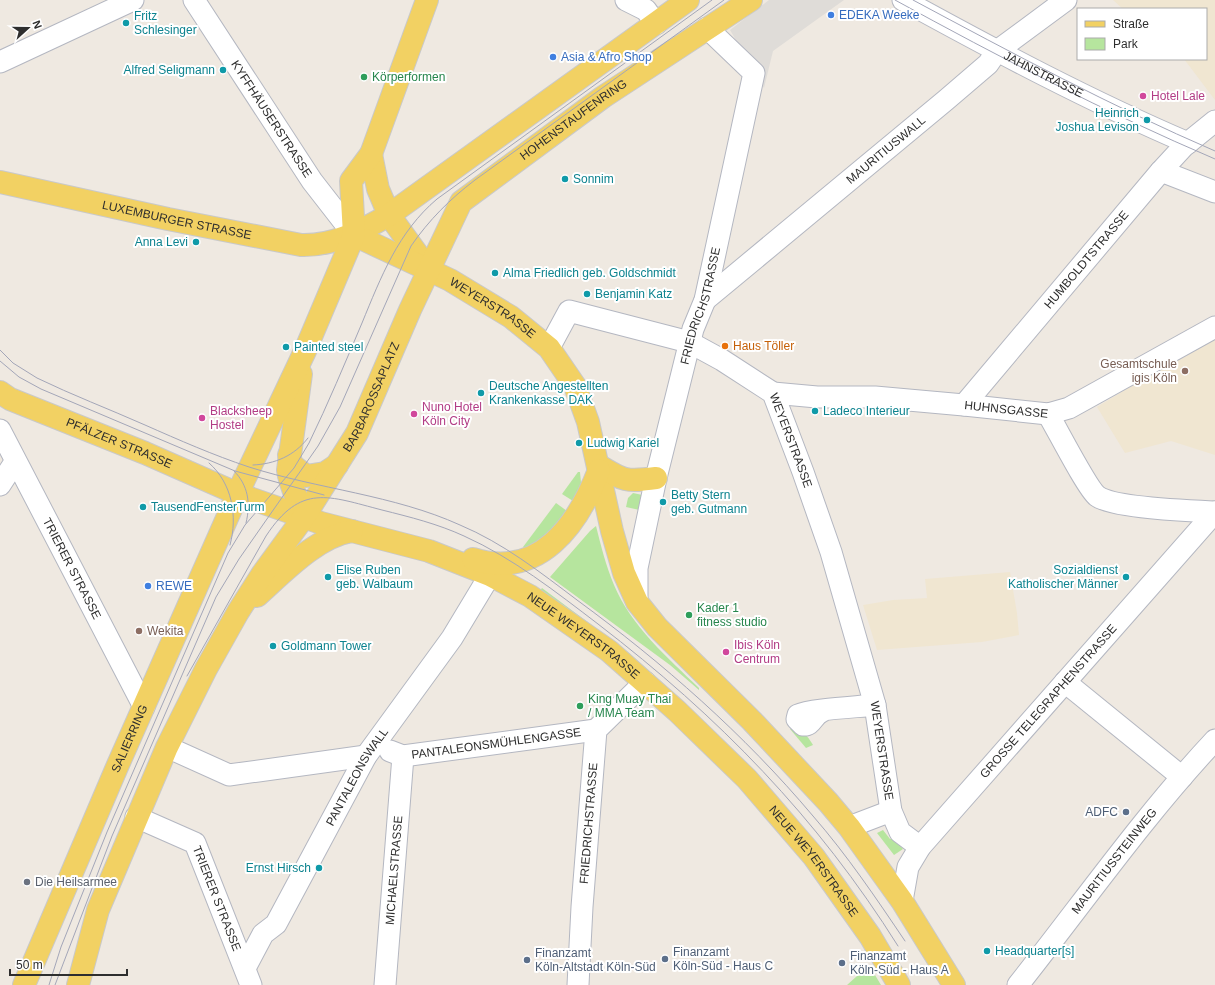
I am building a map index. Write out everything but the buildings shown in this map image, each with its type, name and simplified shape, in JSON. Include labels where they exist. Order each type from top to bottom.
[{"type":"main road","points":[[304,517],[238,494],[305,351],[354,235],[351,181],[371,154],[427,0]]},
{"type":"main road","points":[[354,235],[389,215],[688,0]]},
{"type":"main road","name":"HOHENSTAUFENRING","points":[[430,270],[460,202],[603,97],[751,0]]},
{"type":"main road","points":[[371,154],[378,189],[389,215],[430,270]]},
{"type":"main road","name":"LUXEMBURGER STRASSE","points":[[0,182],[168,219],[301,245],[315,246],[354,235]]},
{"type":"main road","points":[[354,235],[430,270]]},
{"type":"main road","name":"WEYERSTRASSE","points":[[430,270],[496,307],[550,348]]},
{"type":"main road","name":"BARBAROSSAPLATZ","points":[[304,517],[357,433],[410,310],[430,270]]},
{"type":"main road","points":[[550,348],[575,386],[588,422],[610,525],[622,566],[638,602],[657,627],[752,721],[828,802],[902,901],[954,985]]},
{"type":"main road","points":[[304,517],[300,502],[291,484],[288,470],[293,425],[305,351]]},
{"type":"main road","name":"PFÄLZER STRASSE","points":[[0,392],[10,399],[145,453],[238,494]]},
{"type":"main road","points":[[289,455],[292,465],[306,476],[324,472],[337,465]]},
{"type":"main road","points":[[598,468],[620,478],[633,481],[656,478]]},
{"type":"main road","points":[[429,550],[459,554],[496,565],[517,561],[535,555],[552,544],[571,525],[591,492],[598,468]]},
{"type":"main road","name":"SALIERRING","points":[[24,985],[238,494]]},
{"type":"main road","points":[[78,985],[98,910],[136,817],[167,747],[206,669],[238,612],[263,572],[304,517]]},
{"type":"main road","name":"NEUE WEYERSTRASSE","points":[[304,517],[352,531],[429,550],[490,576],[530,596],[591,637],[645,682],[747,779],[814,857],[870,936],[899,985]]},
{"type":"main road","points":[[238,612],[290,566],[315,547],[338,533],[352,531]]},
{"type":"street","points":[[0,62],[133,0]]},
{"type":"street","name":"KYFFHÄUSERSTRASSE","points":[[194,0],[312,181],[354,235]]},
{"type":"street","points":[[626,0],[646,10],[656,24]]},
{"type":"street","name":"JAHNSTRASSE","points":[[903,0],[997,51],[1140,123],[1188,143]]},
{"type":"street","name":"MAURITIUSWALL","points":[[705,300],[988,64],[997,51],[1066,0]]},
{"type":"street","name":"FRIEDRICHSTRASSE","points":[[638,602],[637,568],[656,478],[689,342],[705,300],[754,73],[707,28]]},
{"type":"street","name":"HUMBOLDTSTRASSE","points":[[964,405],[1161,170],[1188,143],[1215,121]]},
{"type":"street","points":[[1161,170],[1215,192]]},
{"type":"street","name":"WEYERSTRASSE","points":[[550,348],[569,311],[689,342],[722,360],[773,393],[831,552],[875,705],[891,811],[900,832],[920,847]]},
{"type":"street","points":[[1048,414],[1069,408],[1215,327]]},
{"type":"street","name":"HUHNSGASSE","points":[[773,393],[817,397],[875,397],[1048,414],[1097,496],[1112,502],[1146,507],[1215,512]]},
{"type":"street","name":"TRIERER STRASSE","points":[[0,430],[9,456],[144,707]]},
{"type":"street","points":[[0,485],[9,456]]},
{"type":"street","name":"GROSSE TELEGRAPHENSTRASSE","points":[[902,901],[908,867],[920,847],[1215,512]]},
{"type":"street","name":"PANTALEONSWALL","points":[[248,977],[263,934],[276,924],[370,750],[452,638],[490,576]]},
{"type":"street","points":[[596,730],[645,682]]},
{"type":"street","points":[[1065,682],[1182,777]]},
{"type":"street","points":[[823,711],[875,705]]},
{"type":"street","name":"FRIEDRICHSTRASSE","points":[[578,985],[582,907],[596,730]]},
{"type":"street","name":"PANTALEONSMÜHLENGASSE","points":[[370,750],[403,756],[596,730]]},
{"type":"street","name":"MAURITIUSSTEINWEG","points":[[1018,985],[1133,834],[1215,740]]},
{"type":"street","points":[[167,747],[229,775],[370,750]]},
{"type":"street","name":"MICHAELSTRASSE","points":[[385,985],[403,756]]},
{"type":"street","name":"WEYERSTRASSE","points":[[848,827],[891,811]]},
{"type":"street","name":"TRIERER STRASSE","points":[[136,817],[195,843],[248,977]]},
{"type":"shaded area","points":[[769,0],[844,0],[773,51],[764,88],[730,30]]},
{"type":"shaded area","points":[[1113,0],[1215,0],[1215,100],[1185,60],[1207,60],[1207,8],[1122,8]]},
{"type":"shaded area","name":"Gesamtschule igis Köln","points":[[1215,335],[1215,455],[1171,441],[1125,453],[1097,407]]},
{"type":"shaded area","points":[[1010,572],[1019,635],[982,642],[877,650],[863,605],[893,600],[927,598],[925,579]]},
{"type":"green space","points":[[578,472],[580,472],[581,483],[573,501],[562,494]]},
{"type":"green space","points":[[633,493],[647,496],[644,511],[626,507],[628,498]]},
{"type":"green space","points":[[556,503],[567,511],[550,534],[526,549],[523,547]]},
{"type":"green space","points":[[596,526],[611,578],[621,600],[640,628],[651,641],[699,688],[699,690],[670,665],[550,577]]},
{"type":"green space","points":[[542,588],[629,653],[686,704],[539,592]]},
{"type":"green space","points":[[790,729],[798,730],[804,733],[813,745],[806,748]]},
{"type":"green space","points":[[883,830],[890,839],[894,838],[903,849],[894,855],[877,833]]},
{"type":"green space","points":[[869,965],[881,985],[847,985],[866,968]]},
{"type":"tram line","points":[[49,985],[61,947],[107,832],[228,553],[245,525],[294,468],[309,443],[376,289],[401,241],[423,212],[437,199],[712,0]]},
{"type":"tram line","points":[[55,985],[112,836],[216,597],[239,559],[318,446],[340,407],[411,246],[440,210],[475,180],[724,0]]},
{"type":"tram line","points":[[895,0],[973,42],[1093,103],[1215,159]]},
{"type":"tram line","points":[[913,0],[1100,97],[1215,151]]},
{"type":"tram line","points":[[0,350],[13,363],[37,378],[183,442],[249,467],[275,475],[409,506],[476,532],[506,549],[563,589],[609,624],[671,674],[731,728],[787,786],[826,831],[861,877],[905,941]]},
{"type":"tram line","points":[[0,361],[19,377],[41,389],[235,471],[324,495]]},
{"type":"tram line","points":[[253,465],[269,463],[284,458],[297,450],[308,438]]},
{"type":"tram line","points":[[209,463],[223,480],[231,501],[233,523],[230,545]]},
{"type":"tram line","points":[[234,471],[239,476],[247,495],[248,508],[246,523]]},
{"type":"tram line","points":[[187,676],[266,536],[279,519],[291,508],[304,501],[317,498],[331,498],[403,515],[444,528],[482,545],[534,576],[598,624],[685,695],[725,733],[799,812],[834,854],[867,899],[898,946]]},
{"type":"place","name":"EDEKA Weeke","points":[[831,15]]},
{"type":"place","name":"Fritz Schlesinger","points":[[126,23]]},
{"type":"place","name":"Asia & Afro Shop","points":[[553,57]]},
{"type":"place","name":"Alfred Seligmann","points":[[223,70]]},
{"type":"place","name":"Körperformen","points":[[364,77]]},
{"type":"place","name":"Hotel Lale","points":[[1143,96]]},
{"type":"place","name":"Heinrich Joshua Levison","points":[[1147,120]]},
{"type":"place","name":"Sonnim","points":[[565,179]]},
{"type":"place","name":"Anna Levi","points":[[196,242]]},
{"type":"place","name":"Alma Friedlich geb. Goldschmidt","points":[[495,273]]},
{"type":"place","name":"Benjamin Katz","points":[[587,294]]},
{"type":"place","name":"Haus Töller","points":[[725,346]]},
{"type":"place","name":"Painted steel","points":[[286,347]]},
{"type":"place","name":"Gesamtschule igis Köln","points":[[1185,371]]},
{"type":"place","name":"Deutsche Angestellten Krankenkasse DAK","points":[[481,393]]},
{"type":"place","name":"Ladeco Interieur","points":[[815,411]]},
{"type":"place","name":"Nuno Hotel Köln City","points":[[414,414]]},
{"type":"place","name":"Blacksheep Hostel","points":[[202,418]]},
{"type":"place","name":"Ludwig Kariel","points":[[579,443]]},
{"type":"place","name":"Betty Stern geb. Gutmann","points":[[663,502]]},
{"type":"place","name":"TausendFensterTurm","points":[[143,507]]},
{"type":"place","name":"Elise Ruben geb. Walbaum","points":[[328,577]]},
{"type":"place","name":"Sozialdienst Katholischer Männer","points":[[1126,577]]},
{"type":"place","name":"REWE","points":[[148,586]]},
{"type":"place","name":"Kader 1 fitness studio","points":[[689,615]]},
{"type":"place","name":"Wekita","points":[[139,631]]},
{"type":"place","name":"Goldmann Tower","points":[[273,646]]},
{"type":"place","name":"Ibis Köln Centrum","points":[[726,652]]},
{"type":"place","name":"King Muay Thai / MMA Team","points":[[580,706]]},
{"type":"place","name":"ADFC","points":[[1126,812]]},
{"type":"place","name":"Ernst Hirsch","points":[[319,868]]},
{"type":"place","name":"Die Heilsarmee","points":[[27,882]]},
{"type":"place","name":"Headquarter[s]","points":[[987,951]]},
{"type":"place","name":"Finanzamt Köln-Süd - Haus C","points":[[665,959]]},
{"type":"place","name":"Finanzamt Köln-Altstadt Köln-Süd","points":[[527,960]]},
{"type":"place","name":"Finanzamt Köln-Süd - Haus A","points":[[842,963]]}]
